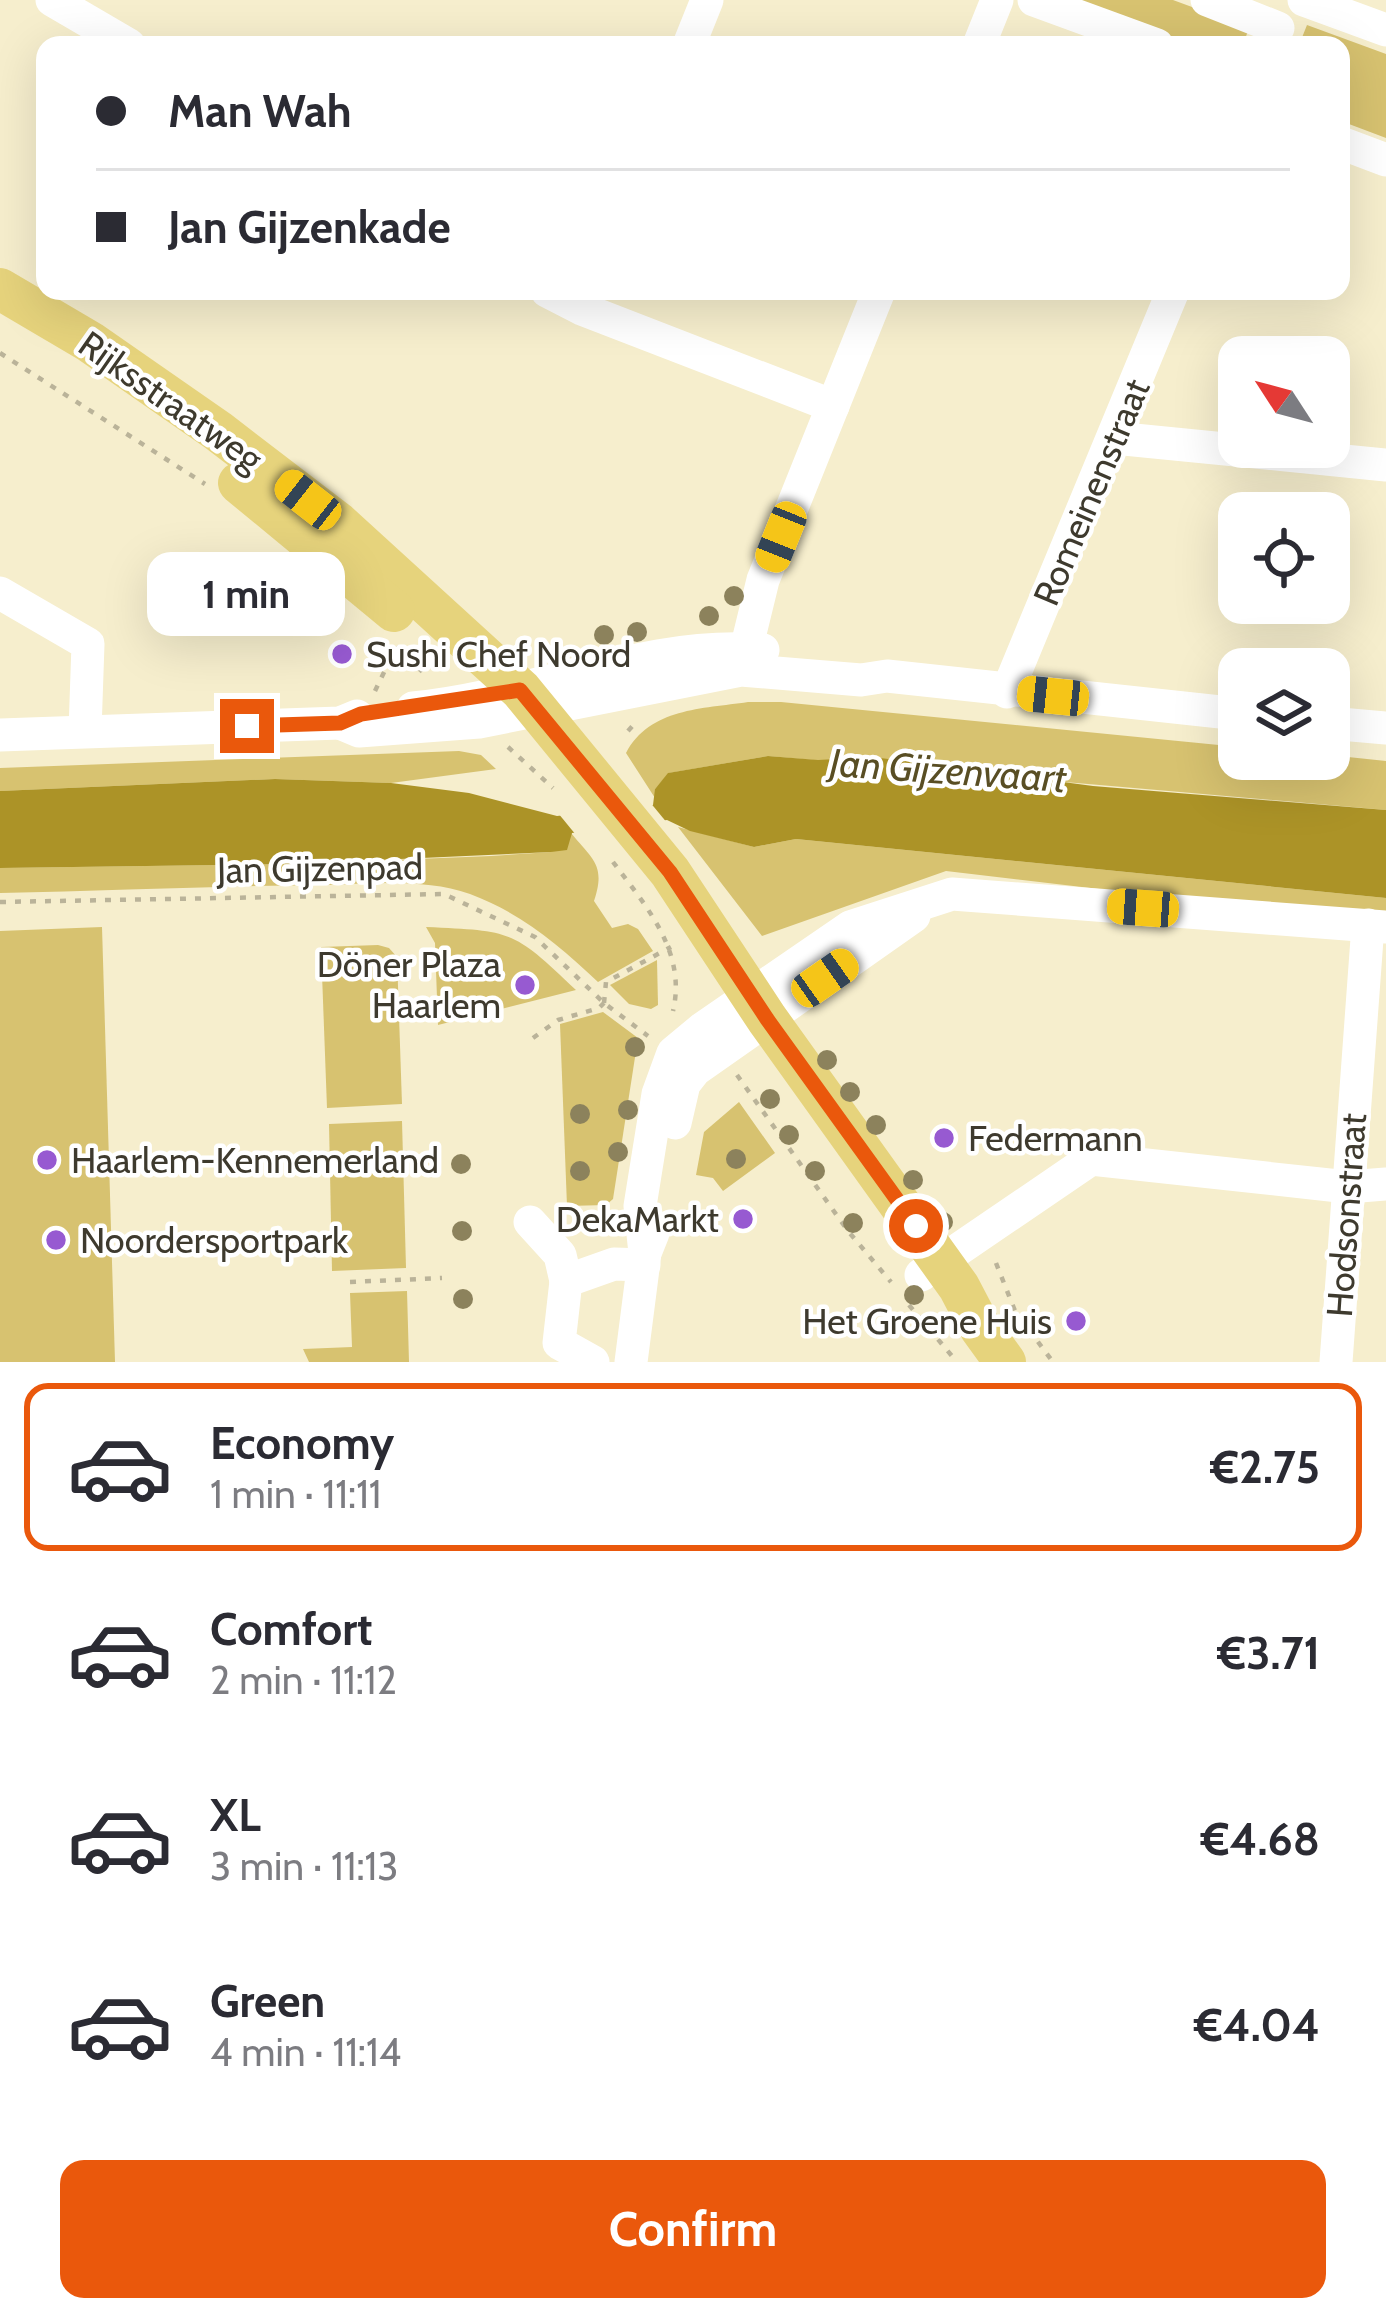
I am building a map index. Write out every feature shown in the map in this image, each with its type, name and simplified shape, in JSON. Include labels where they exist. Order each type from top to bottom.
[{"type":"main road","name":"Rijksstraatweg","points":[[0,289],[90,342],[218,431],[304,496],[446,618],[507,707],[603,820],[743,1022],[1005,1362]]},
{"type":"main road","name":"Rijksstraatweg","points":[[0,320],[201,454],[319,546],[507,707]]},
{"type":"main road","name":"Rijksstraatweg","points":[[931,1268],[987,1362]]},
{"type":"street","points":[[52,0],[114,36]]},
{"type":"street","points":[[693,36],[707,0]]},
{"type":"street","points":[[983,36],[997,0]]},
{"type":"street","points":[[1034,0],[1132,36]]},
{"type":"street","points":[[1207,0],[1280,24]]},
{"type":"street","points":[[1304,0],[1386,30]]},
{"type":"street","points":[[1350,146],[1386,160]]},
{"type":"street","points":[[586,300],[833,406]]},
{"type":"street","points":[[743,659],[764,580],[876,300]]},
{"type":"street","name":"Romeinenstraat","points":[[1006,692],[1169,300]]},
{"type":"street","points":[[1114,438],[1386,466]]},
{"type":"street","points":[[0,593],[88,644],[85,731]]},
{"type":"street","points":[[0,735],[507,707],[743,659],[866,665],[887,676],[1006,692],[1218,712]]},
{"type":"street","points":[[1350,725],[1386,728]]},
{"type":"street","points":[[636,1357],[644,1259],[638,1218],[663,1073],[673,1053],[743,1022],[952,894],[1377,926]]},
{"type":"street","name":"Hodsonstraat","points":[[1336,1362],[1348,1187],[1377,926]]},
{"type":"street","points":[[931,1268],[1091,1159],[1348,1187],[1386,1184]]},
{"type":"street","points":[[530,1222],[560,1255],[566,1281],[559,1343],[593,1362]]},
{"type":"street","points":[[566,1281],[644,1259]]},
{"type":"path","points":[[350,719],[388,664],[387,640]]},
{"type":"path","points":[[507,707],[603,820],[671,947],[677,992]]},
{"type":"path","name":"Jan Gijzenpad","points":[[0,902],[444,893],[535,937],[604,1003],[661,1045]]},
{"type":"path","points":[[533,1038],[558,1020],[599,1008],[606,982],[671,947]]},
{"type":"path","points":[[743,1022],[848,1231],[957,1362]]},
{"type":"path","points":[[350,1282],[442,1278]]},
{"type":"shaded area","points":[[1064,0],[1173,0],[1249,28],[1246,36],[1159,36]]},
{"type":"shaded area","points":[[1307,25],[1337,36],[1303,36]]},
{"type":"shaded area","points":[[1350,41],[1386,54],[1386,138],[1350,124]]},
{"type":"shaded area","points":[[781,702],[1218,745],[1218,780],[1350,780],[1350,757],[1386,761],[1386,810],[768,756],[669,773],[655,789],[655,798],[626,753],[649,727],[696,709]]},
{"type":"shaded area","points":[[459,751],[481,755],[496,769],[391,783],[275,779],[0,791],[0,768]]},
{"type":"shaded area","points":[[678,827],[754,847],[796,839],[1386,898],[1386,913],[1116,891],[946,871],[762,936]]},
{"type":"shaded area","points":[[571,833],[595,864],[599,879],[594,901],[612,928],[628,924],[638,929],[653,951],[598,982],[523,920],[470,894],[434,886],[378,883],[0,893],[0,868],[491,856],[551,852]]},
{"type":"shaded area","name":"Noordersportpark","points":[[102,927],[115,1362],[0,1362],[0,931]]},
{"type":"shaded area","points":[[426,927],[477,930],[510,938],[538,955],[576,990],[438,1025],[435,943]]},
{"type":"shaded area","points":[[378,945],[397,957],[402,1104],[327,1108],[321,947]]},
{"type":"shaded area","points":[[657,960],[658,1005],[651,1009],[629,1004],[610,985]]},
{"type":"shaded area","points":[[603,1012],[638,1038],[613,1199],[606,1205],[567,1206],[560,1024]]},
{"type":"shaded area","points":[[739,1102],[775,1153],[723,1191],[713,1178],[696,1175],[704,1132]]},
{"type":"shaded area","points":[[402,1121],[406,1268],[332,1271],[329,1124]]},
{"type":"shaded area","points":[[407,1291],[409,1362],[309,1362],[303,1349],[352,1347],[350,1293]]},
{"type":"water","name":"Jan Gijzenvaart","points":[[768,756],[873,757],[1093,786],[1386,810],[1386,898],[796,839],[754,847],[690,831],[667,820],[572,833],[567,850],[551,852],[290,864],[0,868],[0,791],[275,779],[391,783],[469,793],[557,816],[653,805],[655,789],[668,773]]},
{"type":"pier","points":[[649,801],[668,824],[576,835],[558,813]]},
{"type":"place","name":"Sushi Chef Noord","points":[[342,654]]},
{"type":"place","name":"Döner Plaza Haarlem","points":[[525,985]]},
{"type":"place","name":"Federmann","points":[[944,1138]]},
{"type":"place","name":"Haarlem-Kennemerland","points":[[47,1160]]},
{"type":"place","name":"DekaMarkt","points":[[743,1219]]},
{"type":"place","name":"Noordersportpark","points":[[56,1240]]},
{"type":"place","name":"Het Groene Huis","points":[[1076,1321]]},
{"type":"route","points":[[247,726],[340,723],[361,714],[520,690],[670,872],[767,1019],[916,1226]]}]
